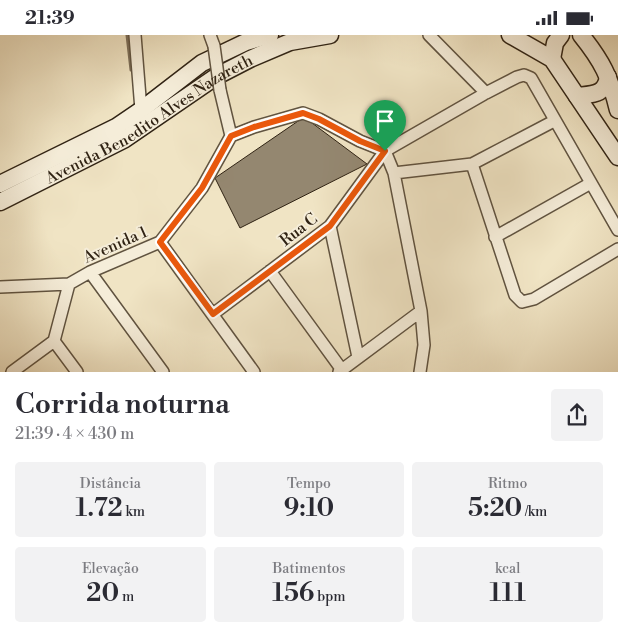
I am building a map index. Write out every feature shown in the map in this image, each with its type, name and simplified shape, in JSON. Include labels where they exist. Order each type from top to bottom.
[{"type":"main road","name":"Avenida Benedito Alves Nazareth","points":[[0,184],[116,127],[202,63],[246,42],[270,35]]},
{"type":"main road","name":"Avenida Benedito Alves Nazareth","points":[[0,202],[124,139],[217,76],[250,59],[290,42],[330,35]]},
{"type":"main road","points":[[510,35],[541,48],[618,157]]},
{"type":"main road","points":[[541,48],[555,43],[561,35]]},
{"type":"main road","points":[[581,35],[600,59],[617,103]]},
{"type":"main road","points":[[576,96],[592,95],[602,90],[607,85],[608,77]]},
{"type":"main road","points":[[22,173],[28,189]]},
{"type":"street","points":[[135,35],[141,110]]},
{"type":"street","points":[[429,35],[442,40],[486,93]]},
{"type":"street","points":[[212,41],[220,90],[231,136],[254,127],[303,113],[385,151],[394,173],[421,311],[424,345],[420,372]]},
{"type":"street","points":[[385,151],[486,93],[524,75],[530,78],[618,230]]},
{"type":"street","points":[[394,173],[472,164],[554,121]]},
{"type":"street","name":"Avenida 1","points":[[69,283],[160,242],[202,188],[231,136]]},
{"type":"street","name":"Rua C","points":[[213,314],[330,226],[385,151]]},
{"type":"street","points":[[472,164],[515,295],[522,302],[534,299],[618,249]]},
{"type":"street","points":[[495,237],[591,183]]},
{"type":"street","points":[[330,226],[358,357]]},
{"type":"street","points":[[160,242],[254,372]]},
{"type":"street","points":[[270,271],[341,371],[421,311]]},
{"type":"street","points":[[90,272],[163,372]]},
{"type":"street","points":[[0,287],[69,283],[54,341],[12,372]]},
{"type":"street","points":[[54,341],[77,372]]},
{"type":"building","points":[[304,117],[367,164],[240,228],[215,178]]},
{"type":"waterway","points":[[127,35],[131,70]]},
{"type":"route","points":[[303,113],[385,151],[330,226],[213,314],[160,242],[202,188],[231,136],[282,118],[303,113]]}]
